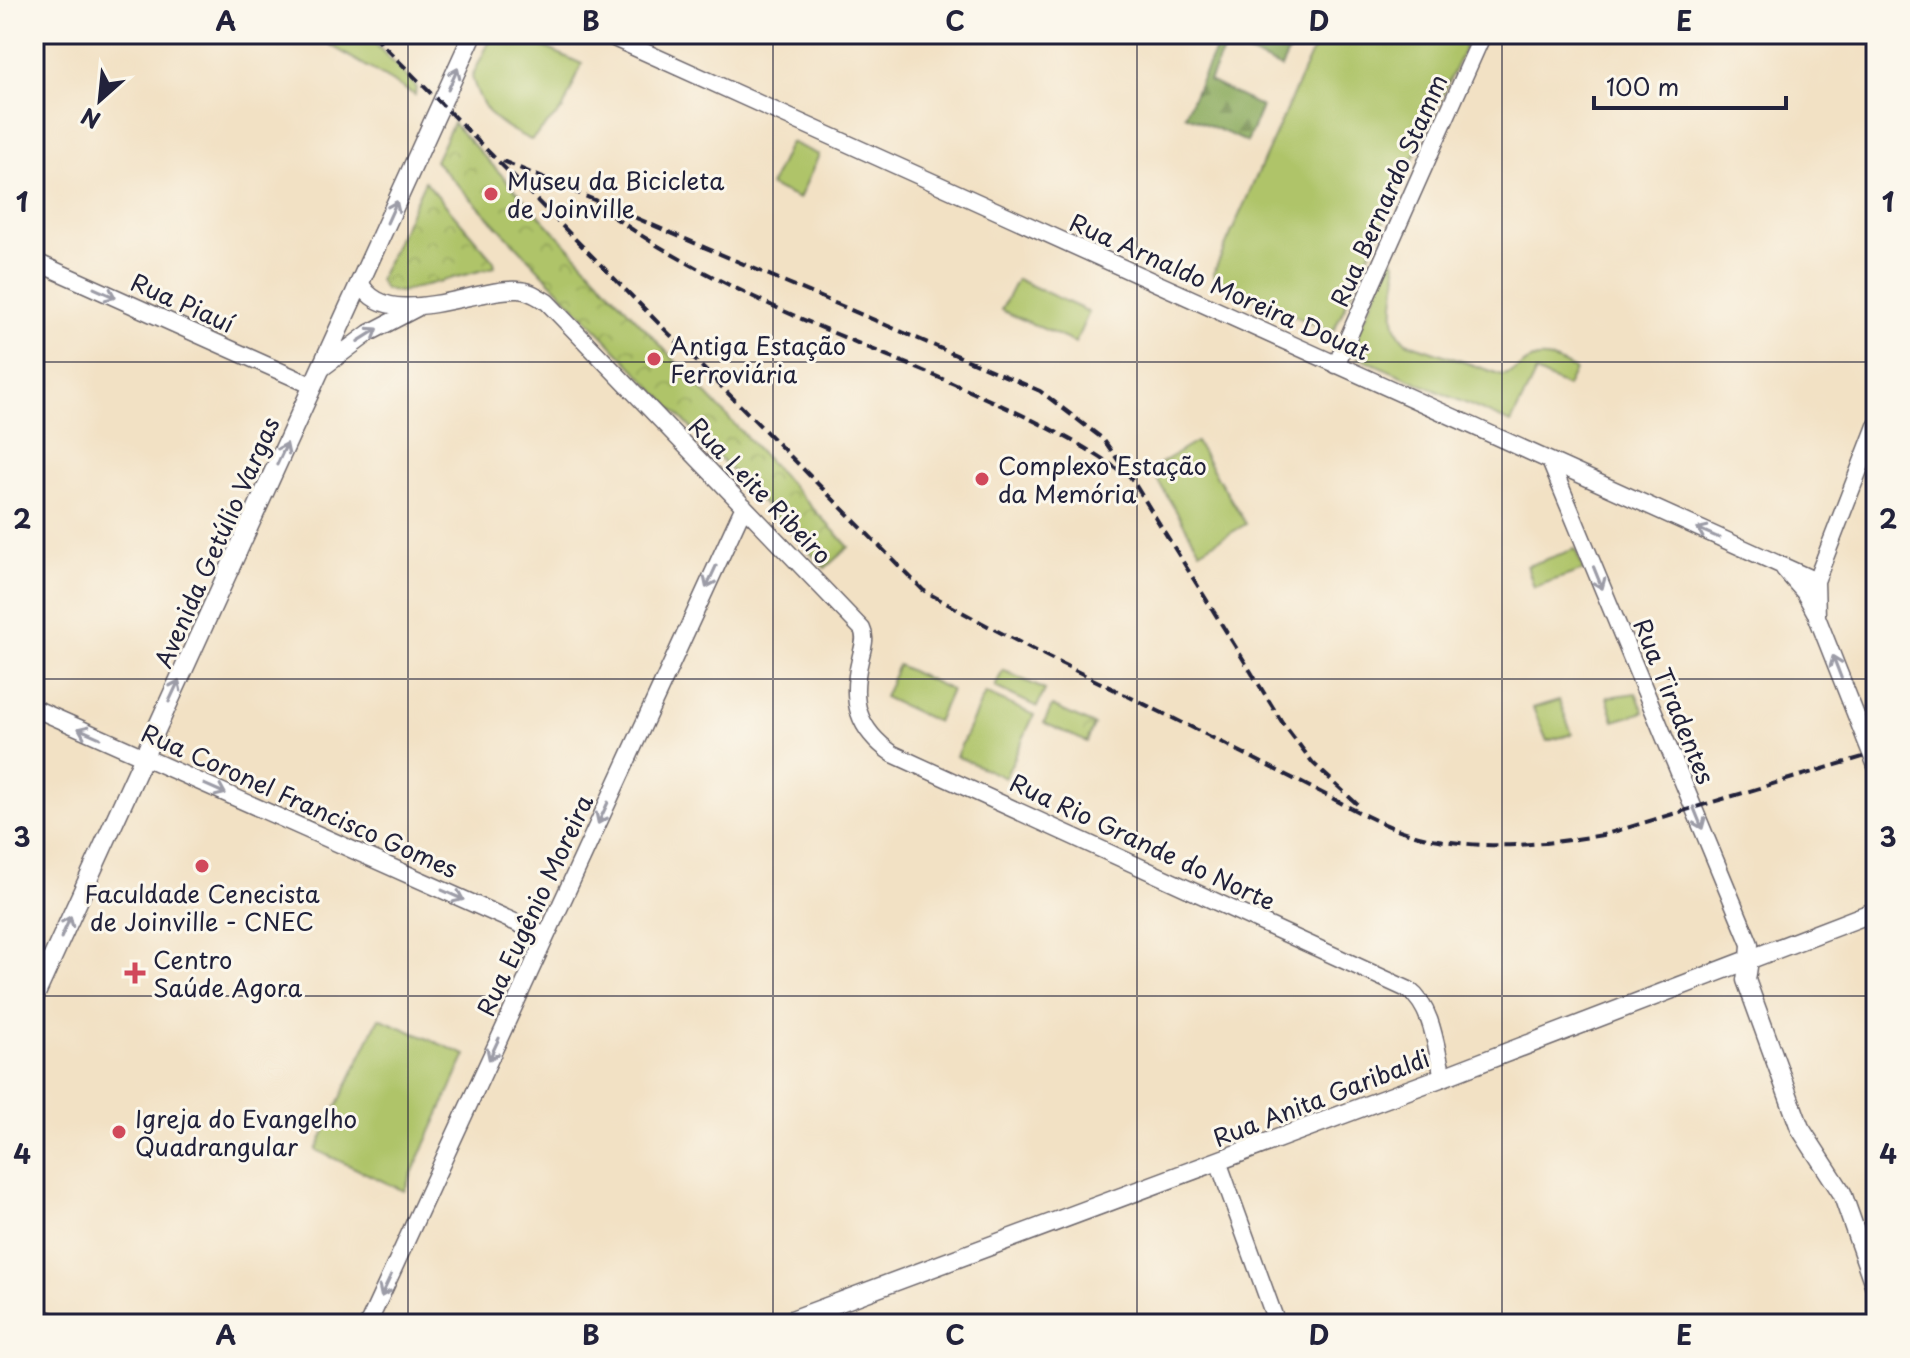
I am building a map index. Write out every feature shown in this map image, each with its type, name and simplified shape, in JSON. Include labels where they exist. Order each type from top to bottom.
[{"type":"main road","name":"Avenida Getúlio Vargas","points":[[34,998],[473,34]]},
{"type":"main road","name":"Rua Anita Garibaldi","points":[[781,1324],[1443,1077],[1876,911]]},
{"type":"main road","points":[[1749,960],[1746,980],[1800,1128],[1842,1193],[1876,1290]]},
{"type":"main road","points":[[34,1315],[55,1324]]},
{"type":"street","name":"Rua Arnaldo Moreira Douat","points":[[605,34],[1816,581]]},
{"type":"street","name":"Rua Bernardo Stamm","points":[[1336,365],[1483,34]]},
{"type":"street","name":"Rua Piauí","points":[[34,261],[313,386]]},
{"type":"street","name":"Rua Leite Ribeiro","points":[[360,282],[372,299],[384,304],[420,307],[509,290],[534,294],[559,314],[865,634]]},
{"type":"street","name":"Rua Leite Ribeiro","points":[[321,369],[369,333],[420,307]]},
{"type":"street","points":[[1817,617],[1816,581],[1876,426]]},
{"type":"street","name":"Rua Tiradentes","points":[[1550,461],[1750,944],[1749,960]]},
{"type":"street","points":[[1569,506],[1578,487],[1594,482]]},
{"type":"street","name":"Rua Eugênio Moreira","points":[[368,1324],[744,506]]},
{"type":"street","points":[[1779,565],[1796,581],[1817,617],[1876,766]]},
{"type":"street","name":"Rua Rio Grande do Norte","points":[[865,634],[856,674],[855,696],[863,725],[880,745],[893,754],[1409,990],[1417,996],[1427,1016],[1443,1077]]},
{"type":"street","name":"Rua Coronel Francisco Gomes","points":[[34,708],[546,936]]},
{"type":"street","points":[[1218,1161],[1277,1324]]},
{"type":"green space","points":[[318,34],[366,34],[416,86],[415,95],[332,46]]},
{"type":"green space","points":[[493,34],[516,34],[582,64],[563,109],[531,140],[492,116],[476,90],[472,77]]},
{"type":"green space","points":[[1222,34],[1297,34],[1281,68],[1227,43],[1209,81],[1262,107],[1247,142],[1185,115]]},
{"type":"green space","points":[[1320,34],[1471,34],[1334,330],[1328,331],[1217,281],[1213,274]]},
{"type":"green space","points":[[453,123],[849,547],[825,568],[435,161]]},
{"type":"green space","points":[[790,142],[819,155],[799,199],[770,186]]},
{"type":"green space","points":[[425,181],[494,261],[495,267],[400,292],[384,289],[379,280]]},
{"type":"green space","points":[[1392,257],[1397,276],[1395,321],[1398,332],[1406,342],[1502,375],[1537,358],[1554,360],[1575,370],[1567,387],[1536,372],[1511,423],[1356,356],[1353,345]]},
{"type":"green space","points":[[1017,279],[1089,312],[1075,343],[1001,310]]},
{"type":"green space","points":[[1196,442],[1246,524],[1200,551],[1151,469]]},
{"type":"green space","points":[[1575,549],[1584,570],[1534,587],[1527,566]]},
{"type":"green space","points":[[898,665],[951,690],[937,722],[884,697]]},
{"type":"green space","points":[[1003,670],[1045,690],[1037,707],[995,687]]},
{"type":"green space","points":[[985,693],[1034,715],[1005,778],[956,756]]},
{"type":"green space","points":[[1636,693],[1644,712],[1614,721],[1607,697]]},
{"type":"green space","points":[[1559,700],[1572,734],[1547,741],[1533,708]]},
{"type":"green space","points":[[1052,706],[1094,725],[1087,742],[1044,723]]},
{"type":"green space","points":[[379,1018],[466,1055],[404,1191],[316,1150]]},
{"type":"railway","points":[[372,34],[923,590],[1035,650],[1374,820],[1423,837],[1469,844],[1513,845],[1580,839],[1603,835],[1876,753]]},
{"type":"railway","points":[[503,161],[1040,391],[1103,439],[1133,481],[1282,722],[1313,763],[1359,806]]},
{"type":"railway","points":[[611,215],[734,288],[1018,413],[1081,445],[1120,471]]},
{"type":"place","name":"Museu da Bicicleta de Joinville","points":[[491,194]]},
{"type":"place","name":"Antiga Estação Ferroviária","points":[[654,359]]},
{"type":"place","name":"Complexo Estação da Memória","points":[[982,479]]},
{"type":"place","name":"Faculdade Cenecista de Joinville - CNEC","points":[[202,866]]},
{"type":"place","name":"Centro Saúde Agora","points":[[135,973]]},
{"type":"place","name":"Igreja do Evangelho Quadrangular","points":[[119,1132]]}]
